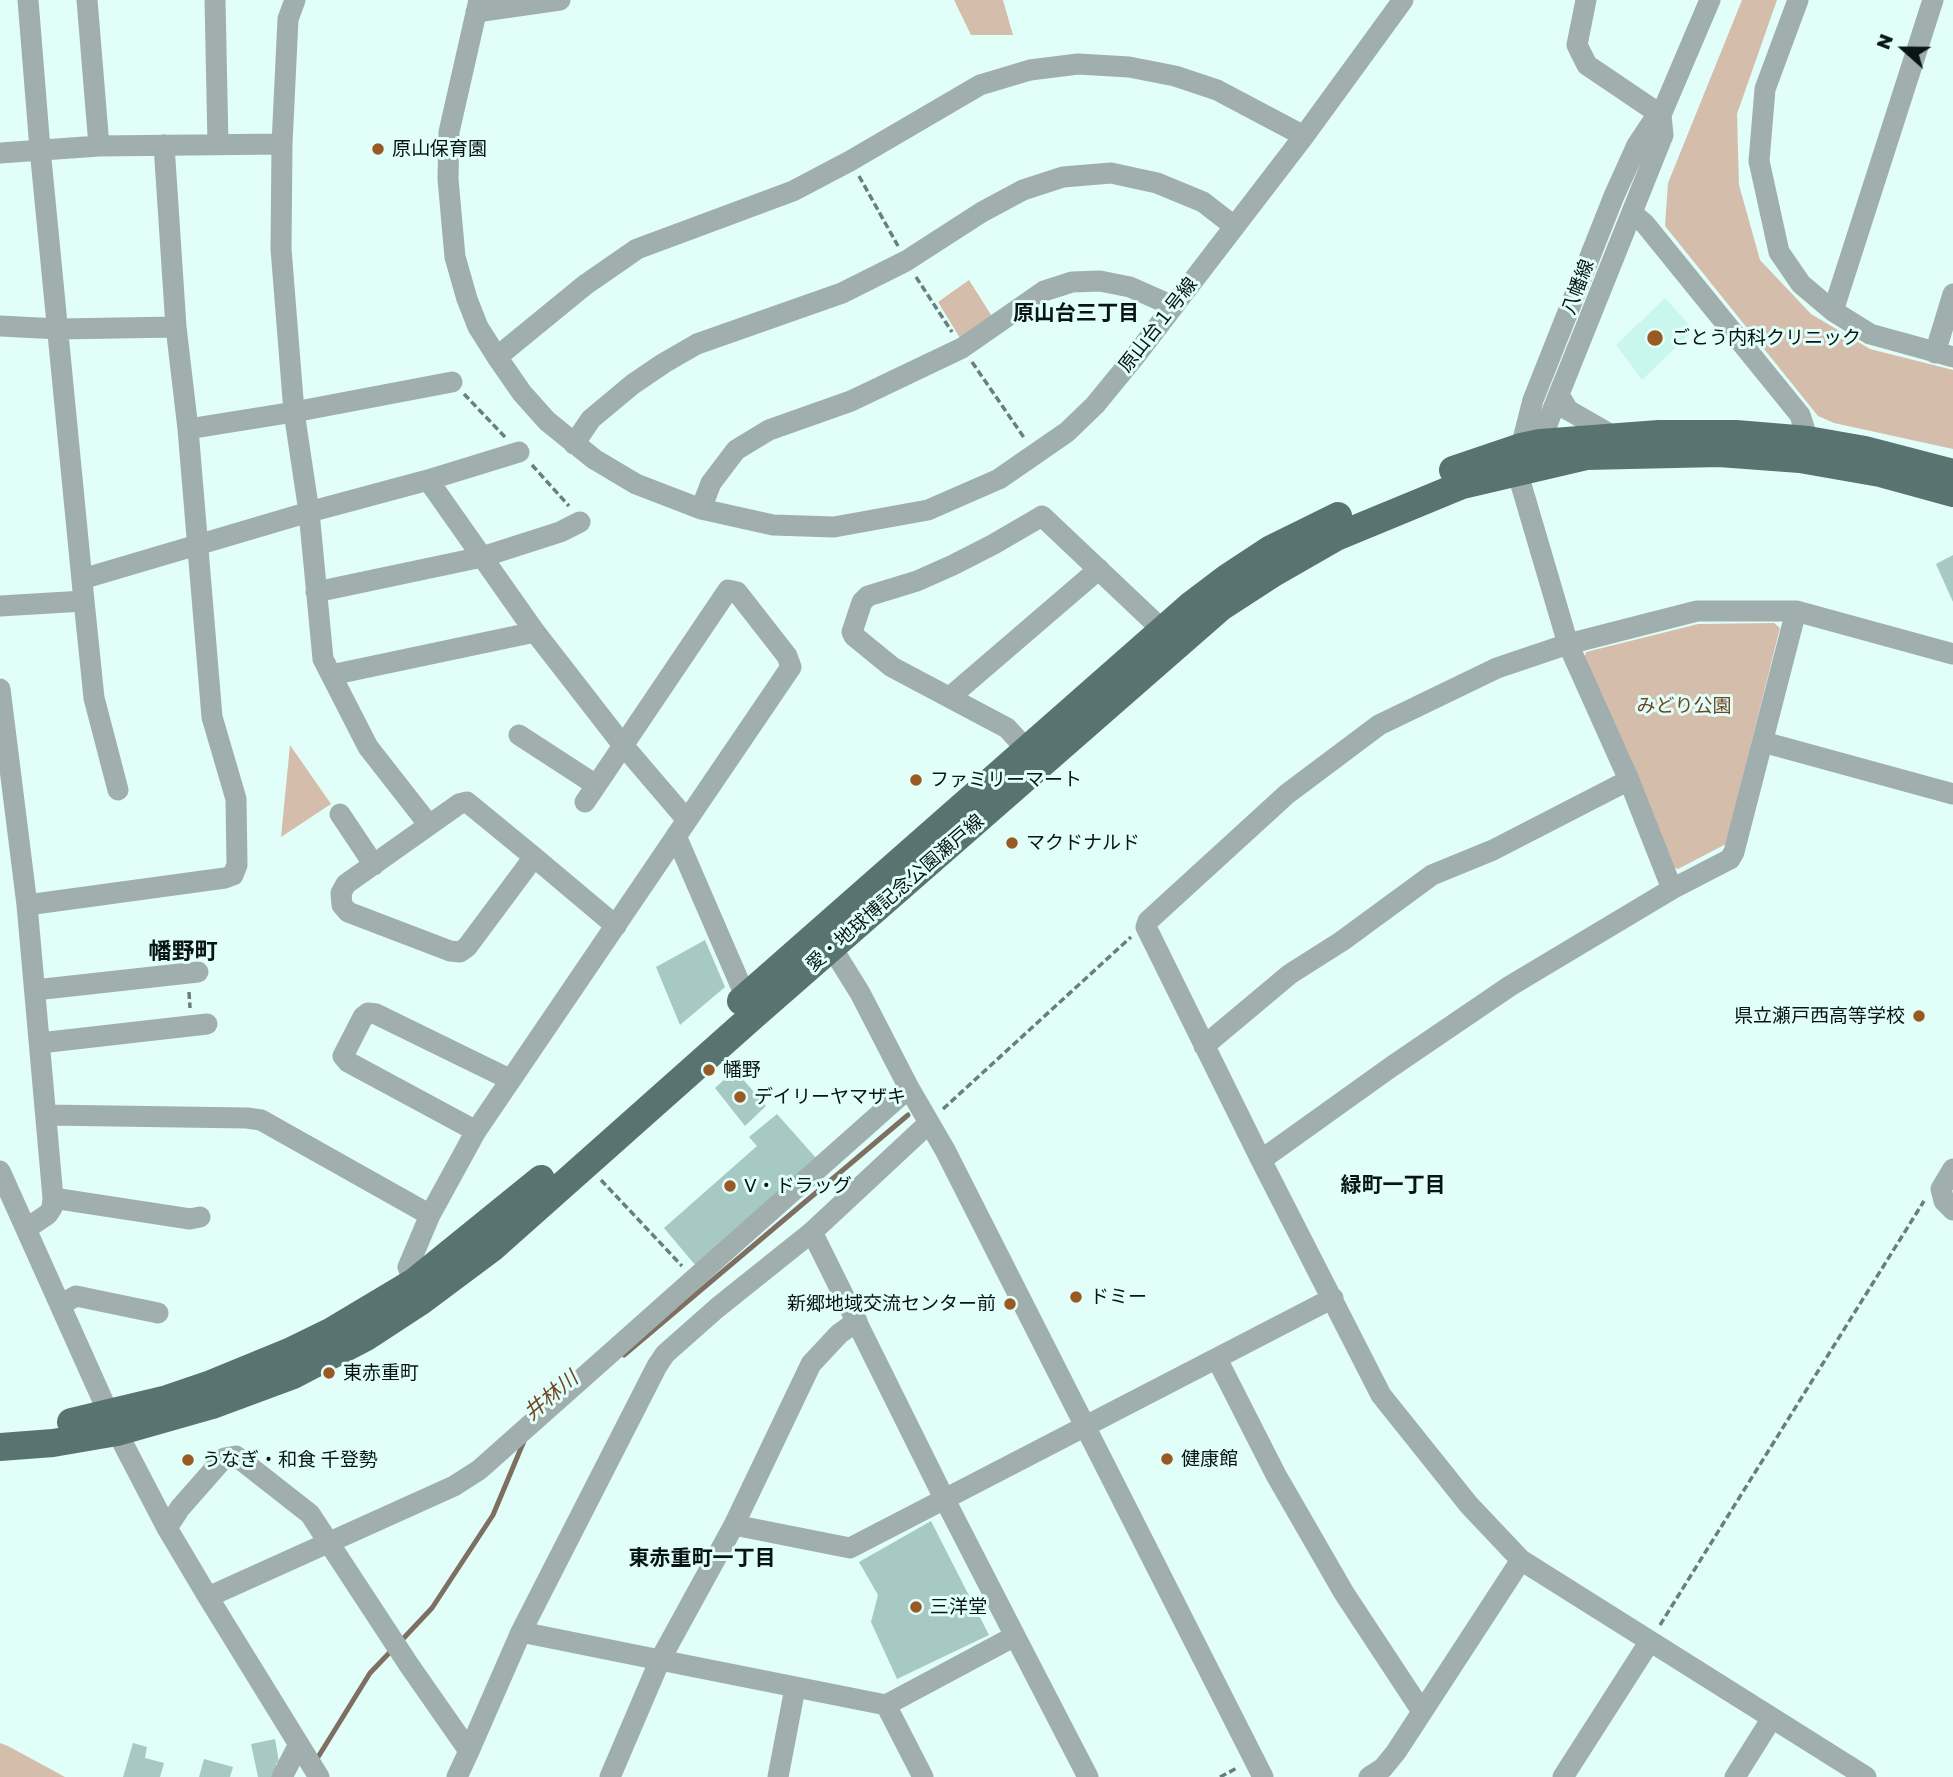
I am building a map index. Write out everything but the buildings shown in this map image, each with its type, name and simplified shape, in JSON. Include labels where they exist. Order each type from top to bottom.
[{"type":"main road","name":"愛・地球博記念公園瀬戸線","points":[[418,1292],[524,1193],[749,1006],[1170,637],[1227,578],[1271,548],[1343,513],[1419,482],[1615,437],[1736,434],[1808,440],[1865,450],[1953,472]]},
{"type":"main road","name":"愛・地球博記念公園瀬戸線","points":[[1528,459],[1719,453],[1800,459],[1880,473],[1953,493]]},
{"type":"main road","name":"愛・地球博記念公園瀬戸線","points":[[825,940],[1027,750],[1170,637]]},
{"type":"main road","name":"愛・地球博記念公園瀬戸線","points":[[0,1447],[53,1443],[113,1423],[289,1352],[362,1315],[418,1292],[492,1248],[586,1164],[749,1006]]},
{"type":"main road","name":"愛・地球博記念公園瀬戸線","points":[[0,1428],[113,1423]]},
{"type":"street","points":[[29,0],[40,149],[94,698],[118,790]]},
{"type":"street","points":[[87,0],[99,146]]},
{"type":"street","points":[[215,0],[218,144]]},
{"type":"street","points":[[295,0],[288,19],[282,144],[281,249],[294,412],[309,512],[323,659],[368,747],[429,825]]},
{"type":"street","points":[[477,6],[560,0]]},
{"type":"street","name":"原山台１号線","points":[[477,6],[449,132],[448,179],[455,257],[478,327],[497,357],[522,393],[548,421],[594,459],[636,484],[701,509],[773,525],[834,527],[928,510],[999,479],[1066,432],[1095,405],[1173,306],[1304,136],[1403,0]]},
{"type":"street","points":[[1586,0],[1577,45],[1587,65],[1661,115]]},
{"type":"street","name":"八幡線","points":[[1528,459],[1559,395],[1663,135],[1661,115],[1710,0]]},
{"type":"street","points":[[1798,0],[1765,89],[1759,161],[1779,252],[1801,284],[1833,311],[1870,334],[1944,355],[1953,294]]},
{"type":"street","points":[[1833,311],[1933,0]]},
{"type":"street","points":[[497,357],[585,285],[637,249],[793,191],[980,85],[1030,70],[1078,64],[1129,67],[1175,76],[1217,90],[1304,136]]},
{"type":"street","name":"八幡線","points":[[1528,459],[1534,400],[1614,196],[1637,145],[1653,121],[1661,115]]},
{"type":"street","points":[[0,153],[99,146],[282,144]]},
{"type":"street","points":[[27,905],[212,880],[233,875],[237,865],[238,808],[212,718],[188,429],[176,327],[164,145]]},
{"type":"street","points":[[574,444],[591,419],[633,384],[697,344],[842,293],[906,261],[982,212],[1023,190],[1063,177],[1111,173],[1157,183],[1203,202],[1234,226]]},
{"type":"street","points":[[1632,213],[1645,224],[1800,415],[1808,440]]},
{"type":"street","points":[[701,509],[711,483],[736,450],[769,430],[851,401],[962,348],[1044,291],[1072,282],[1100,281],[1130,287],[1173,306]]},
{"type":"street","points":[[0,326],[59,329],[176,327]]},
{"type":"street","points":[[188,429],[452,382]]},
{"type":"street","points":[[1559,395],[1568,410],[1615,437]]},
{"type":"street","points":[[82,579],[519,452]]},
{"type":"street","points":[[1528,459],[1568,644],[1629,780],[1672,889]]},
{"type":"street","points":[[428,480],[535,632],[622,744],[681,828],[749,1006]]},
{"type":"street","points":[[1027,750],[1007,728],[892,667],[854,636],[852,632],[862,602],[868,596],[917,581],[954,565],[1042,516],[1170,637]]},
{"type":"street","points":[[316,592],[482,557],[560,532],[580,522]]},
{"type":"street","points":[[950,697],[1099,569]]},
{"type":"street","points":[[418,1292],[408,1267],[430,1215],[476,1131],[791,667],[787,656],[737,592],[728,590],[591,793],[519,735]]},
{"type":"street","points":[[0,606],[84,601]]},
{"type":"street","points":[[1866,1777],[1521,1560],[1469,1506],[1381,1395],[1146,927],[1147,921],[1287,793],[1379,725],[1497,668],[1568,644],[1697,611],[1796,611],[1953,654]]},
{"type":"street","points":[[1261,1160],[1510,986],[1672,889],[1730,859],[1796,611]]},
{"type":"street","points":[[331,675],[535,632]]},
{"type":"street","points":[[0,689],[27,905],[53,1198],[48,1214],[26,1229]]},
{"type":"street","points":[[1763,742],[1953,794]]},
{"type":"street","points":[[1204,1046],[1290,974],[1342,941],[1432,874],[1502,846],[1629,780]]},
{"type":"street","points":[[534,857],[467,947],[460,952],[450,951],[348,912],[342,905],[341,893],[346,884],[459,804],[467,802],[534,857],[616,926]]},
{"type":"street","points":[[340,814],[374,865]]},
{"type":"street","points":[[825,940],[860,993],[909,1088],[945,1150],[1264,1777]]},
{"type":"street","points":[[35,990],[193,972]]},
{"type":"street","points":[[476,1131],[348,1062],[343,1056],[363,1017],[368,1013],[376,1014],[511,1080]]},
{"type":"street","points":[[40,1043],[199,1024]]},
{"type":"street","points":[[208,1597],[454,1486],[479,1471],[909,1088]]},
{"type":"street","points":[[46,1115],[261,1120],[430,1215]]},
{"type":"street","points":[[457,1777],[521,1632],[665,1354],[812,1231],[929,1122]]},
{"type":"street","points":[[1953,1169],[1941,1189],[1944,1201],[1953,1210]]},
{"type":"street","points":[[0,1171],[113,1423],[167,1528],[319,1777]]},
{"type":"street","points":[[53,1198],[190,1219],[200,1217]]},
{"type":"street","points":[[812,1231],[944,1498],[1088,1777]]},
{"type":"street","points":[[60,1305],[76,1296],[158,1312]]},
{"type":"street","points":[[734,1525],[850,1548],[1333,1298]]},
{"type":"street","points":[[610,1777],[660,1660],[734,1525],[811,1364],[839,1334],[857,1321]]},
{"type":"street","points":[[1217,1359],[1276,1475],[1323,1557],[1421,1710]]},
{"type":"street","points":[[167,1528],[180,1508],[224,1458],[236,1456],[310,1514],[469,1751]]},
{"type":"street","points":[[1369,1777],[1383,1768],[1396,1752],[1521,1560]]},
{"type":"street","points":[[521,1632],[886,1705],[1015,1636]]},
{"type":"street","points":[[1563,1777],[1650,1642]]},
{"type":"street","points":[[778,1777],[795,1688]]},
{"type":"street","points":[[886,1705],[923,1777]]},
{"type":"street","points":[[1735,1777],[1772,1718]]},
{"type":"street","points":[[282,1777],[301,1747]]},
{"type":"path","points":[[850,161],[906,261],[1036,455]]},
{"type":"path","points":[[929,1122],[1147,921]]},
{"type":"path","points":[[193,972],[199,1024]]},
{"type":"path","points":[[586,1164],[695,1279]]},
{"type":"path","points":[[1650,1642],[1924,1200],[1941,1189]]},
{"type":"shaded area","name":"ごとう内科クリニック","points":[[1665,298],[1694,330],[1642,380],[1616,345]]},
{"type":"green space","points":[[954,0],[1003,0],[1013,35],[971,35]]},
{"type":"green space","points":[[1742,0],[1777,0],[1737,114],[1739,185],[1760,260],[1811,314],[1870,349],[1953,370],[1953,449],[1834,423],[1818,416],[1665,226],[1668,183]]},
{"type":"green space","points":[[969,280],[993,318],[960,338],[938,302]]},
{"type":"green space","name":"みどり公園","points":[[1774,623],[1780,628],[1726,844],[1678,869],[1673,867],[1584,658],[1586,652],[1698,624]]},
{"type":"green space","points":[[290,745],[331,804],[281,837]]},
{"type":"green space","points":[[0,1743],[8,1746],[65,1777],[0,1777]]},
{"type":"waterway","name":"井林川","points":[[624,1355],[908,1115]]},
{"type":"waterway","name":"井林川","points":[[400,1642],[432,1608],[493,1515],[524,1441]]},
{"type":"waterway","name":"井林川","points":[[315,1762],[370,1673],[393,1649]]},
{"type":"place","name":"原山保育園","points":[[378,149]]},
{"type":"place","name":"ごとう内科クリニック","points":[[1655,338]]},
{"type":"place","name":"ファミリーマート","points":[[916,780]]},
{"type":"place","name":"マクドナルド","points":[[1012,843]]},
{"type":"place","name":"県立瀬戸西高等学校","points":[[1919,1016]]},
{"type":"place","name":"幡野","points":[[709,1070]]},
{"type":"place","name":"デイリーヤマザキ","points":[[740,1097]]},
{"type":"place","name":"V・ドラッグ","points":[[730,1186]]},
{"type":"place","name":"ドミー","points":[[1076,1297]]},
{"type":"place","name":"新郷地域交流センター前","points":[[1010,1304]]},
{"type":"place","name":"東赤重町","points":[[329,1373]]},
{"type":"place","name":"健康館","points":[[1167,1459]]},
{"type":"place","name":"うなぎ・和食 千登勢","points":[[188,1460]]},
{"type":"place","name":"三洋堂","points":[[916,1607]]},
{"type":"district","name":"原山台三丁目","points":[[1076,313]]},
{"type":"district","name":"幡野町","points":[[183,952]]},
{"type":"district","name":"緑町一丁目","points":[[1393,1185]]},
{"type":"district","name":"東赤重町一丁目","points":[[702,1558]]}]
